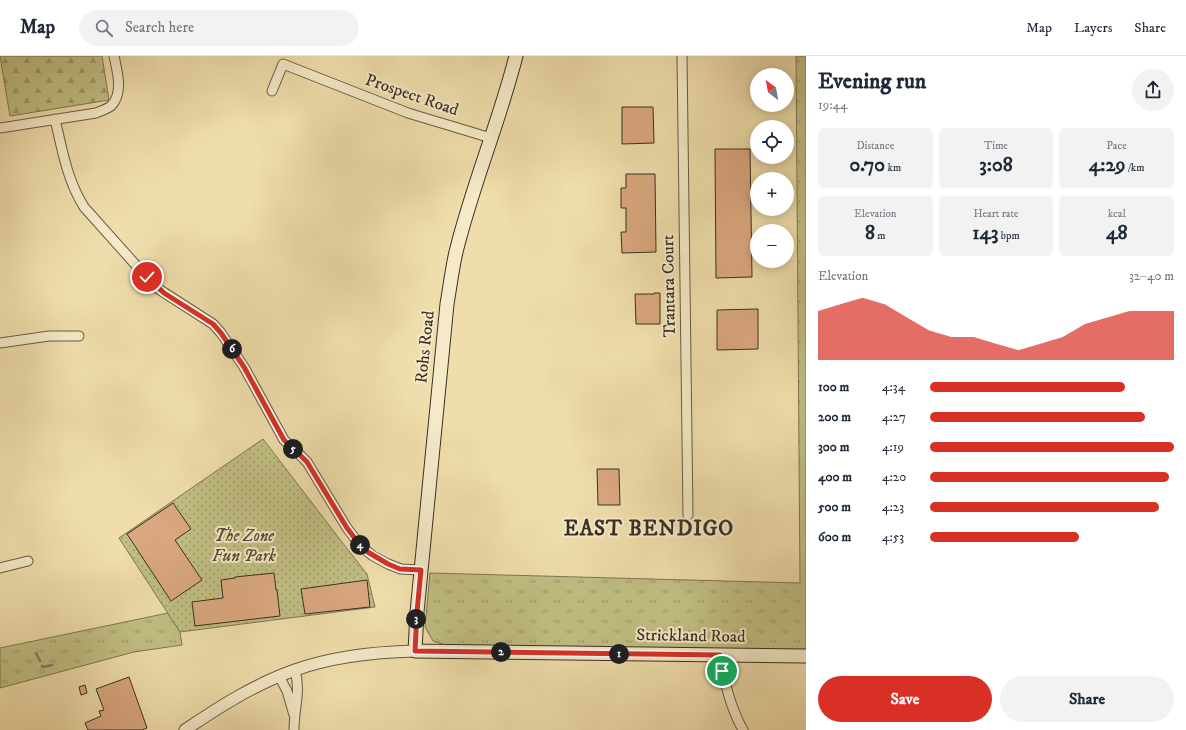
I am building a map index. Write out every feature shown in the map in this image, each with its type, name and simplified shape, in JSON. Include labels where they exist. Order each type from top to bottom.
[{"type":"main road","name":"Rohs Road","points":[[415,651],[421,570],[451,275],[461,234],[516,56]]},
{"type":"main road","name":"Strickland Road","points":[[415,651],[806,656]]},
{"type":"street","points":[[0,128],[96,113],[106,109],[112,105],[118,91],[119,83],[114,56]]},
{"type":"street","name":"Trantara Court","points":[[682,56],[688,515]]},
{"type":"street","name":"Prospect Road","points":[[272,91],[283,64],[408,113],[490,138]]},
{"type":"street","points":[[55,119],[64,158],[76,192],[84,207],[157,288],[213,324],[221,333],[244,367],[284,440],[307,462],[347,528],[360,545],[366,551],[400,569],[421,570]]},
{"type":"street","points":[[0,342],[49,336],[79,336]]},
{"type":"street","points":[[0,568],[28,561]]},
{"type":"street","name":"Strickland Road","points":[[185,730],[224,705],[279,676],[295,670],[358,654],[415,651]]},
{"type":"street","points":[[720,655],[727,692],[737,720],[743,730]]},
{"type":"street","points":[[294,730],[294,716],[298,687],[295,670]]},
{"type":"street","points":[[279,676],[287,691],[294,716]]},
{"type":"green space","points":[[0,56],[102,56],[109,100],[10,116]]},
{"type":"green space","points":[[796,56],[806,56],[806,651],[445,645],[433,641],[425,627],[430,573],[800,583]]},
{"type":"green space","name":"The Zone Fun Park","points":[[263,439],[367,574],[375,607],[180,632],[119,538]]},
{"type":"green space","points":[[168,613],[180,632],[182,645],[134,652],[0,688],[0,648]]},
{"type":"building","points":[[622,107],[653,107],[654,143],[622,144]]},
{"type":"building","points":[[715,149],[750,149],[750,268],[752,268],[752,277],[716,278]]},
{"type":"building","points":[[626,174],[655,174],[656,252],[622,253],[621,232],[626,232],[626,208],[621,208],[621,188],[626,188]]},
{"type":"building","points":[[660,293],[660,324],[636,324],[635,294]]},
{"type":"building","points":[[758,309],[758,349],[717,350],[717,310]]},
{"type":"building","points":[[597,469],[619,469],[620,505],[598,505]]},
{"type":"building","points":[[173,503],[191,529],[175,540],[202,580],[171,601],[127,534]]},
{"type":"building","points":[[274,573],[280,616],[195,626],[192,602],[223,598],[221,580]]},
{"type":"building","points":[[367,580],[370,607],[305,614],[301,589]]},
{"type":"building","points":[[129,677],[147,728],[142,730],[88,730],[85,723],[101,716],[99,711],[104,710],[96,689]]},
{"type":"building","points":[[85,685],[87,693],[81,695],[79,687]]},
{"type":"waterway","points":[[36,653],[40,661]]},
{"type":"waterway","points":[[42,666],[52,665]]},
{"type":"district","name":"EAST BENDIGO","points":[[649,529]]},
{"type":"route","points":[[147,277],[157,288],[213,324],[221,333],[244,367],[284,440],[307,462],[347,528],[360,545],[373,556],[400,569],[421,570],[415,651],[720,655],[722,671]]}]
